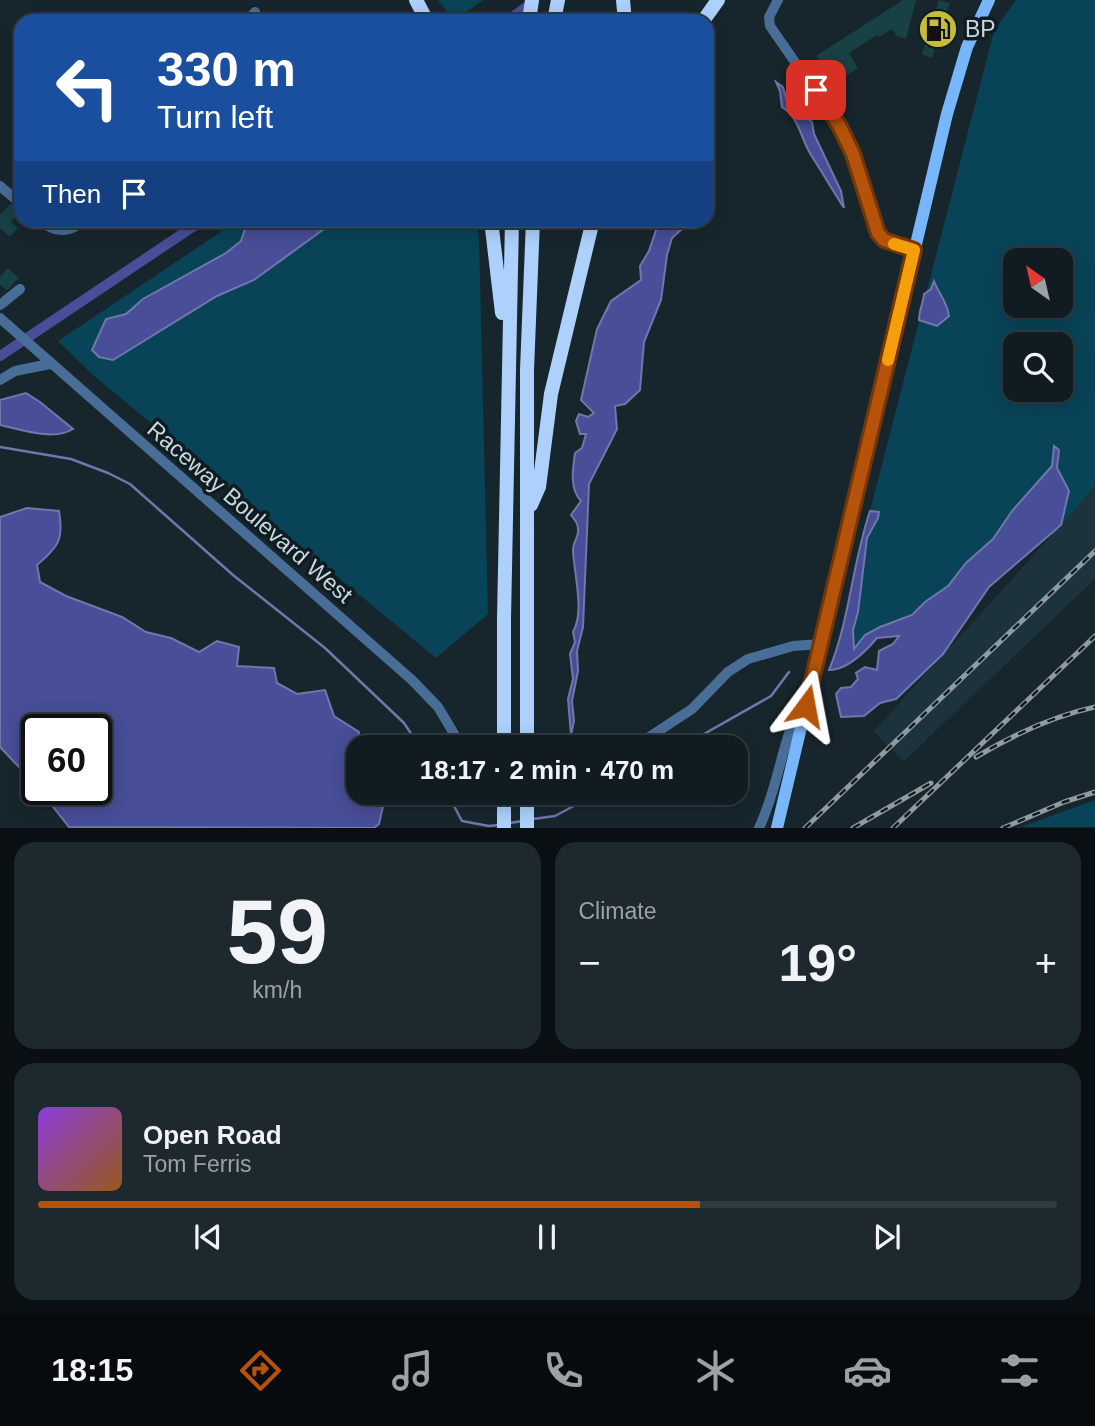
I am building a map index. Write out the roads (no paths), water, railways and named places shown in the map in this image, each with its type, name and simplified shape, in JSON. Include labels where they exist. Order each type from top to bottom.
[{"type":"highway","points":[[492,228],[501,309],[509,334]]},
{"type":"highway","points":[[504,735],[512,228]]},
{"type":"highway","points":[[527,735],[527,370],[533,228]]},
{"type":"highway","points":[[528,509],[539,487],[551,394],[592,228]]},
{"type":"highway","points":[[504,805],[504,828]]},
{"type":"highway","points":[[527,805],[527,828]]},
{"type":"main road","points":[[777,828],[957,76],[989,0]]},
{"type":"street","points":[[778,0],[769,17],[770,26],[840,127],[865,187],[878,233],[884,240],[914,250]]},
{"type":"street","points":[[0,186],[14,198]]},
{"type":"street","points":[[56,228],[67,231],[74,228]]},
{"type":"street","points":[[0,306],[20,289]]},
{"type":"street","name":"Raceway Boulevard West","points":[[2,319],[412,680],[438,707],[454,735]]},
{"type":"street","points":[[0,380],[15,371],[46,360]]},
{"type":"street","points":[[652,735],[692,709],[728,673],[748,659],[793,646],[820,644]]},
{"type":"street","points":[[759,828],[771,803],[790,726],[797,711],[806,706]]},
{"type":"water","points":[[776,82],[783,87],[787,101],[812,122],[814,134],[841,191],[844,208],[811,155],[793,117],[782,107]]},
{"type":"water","points":[[325,228],[254,280],[217,296],[113,360],[99,357],[92,350],[106,319],[126,314],[143,299],[226,253],[241,241],[245,229]]},
{"type":"water","points":[[657,228],[683,228],[672,238],[667,255],[661,300],[644,342],[640,390],[625,404],[615,406],[617,429],[589,484],[583,627],[577,651],[578,671],[572,701],[574,721],[571,735],[568,699],[573,679],[570,654],[575,642],[573,632],[579,603],[573,550],[578,528],[571,515],[581,501],[573,484],[573,472],[575,453],[582,448],[586,434],[580,434],[576,421],[579,414],[588,417],[594,413],[581,400],[597,329],[611,301],[641,280],[640,266],[649,251]]},
{"type":"water","points":[[934,281],[949,316],[937,326],[919,320],[924,294],[931,289]]},
{"type":"water","points":[[26,393],[73,429],[47,434],[0,425],[0,400]]},
{"type":"water","points":[[1054,446],[1059,450],[1057,468],[1069,491],[1061,525],[989,587],[943,654],[896,699],[880,703],[864,716],[841,717],[836,694],[841,688],[851,687],[858,679],[856,673],[865,667],[877,670],[879,651],[893,644],[899,636],[877,638],[862,654],[843,667],[829,670],[842,631],[870,511],[879,512],[867,538],[858,612],[853,630],[854,649],[865,635],[912,615],[948,586],[966,563],[993,539],[1012,511],[1052,466]]},
{"type":"water","points":[[27,508],[59,511],[61,529],[58,542],[37,565],[40,582],[66,596],[122,617],[146,632],[171,638],[199,652],[217,641],[239,647],[237,666],[274,668],[277,683],[297,694],[325,690],[334,716],[359,732],[358,735],[346,735],[346,805],[383,805],[379,824],[374,828],[69,827],[52,805],[112,805],[112,714],[21,714],[21,769],[0,747],[0,517]]},
{"type":"waterway","points":[[517,14],[532,3]]},
{"type":"waterway","points":[[0,356],[191,228]]},
{"type":"waterway","points":[[0,447],[71,459],[130,484],[233,575],[325,648],[404,723],[412,735]]},
{"type":"waterway","points":[[702,735],[771,696],[789,672]]},
{"type":"waterway","points":[[453,805],[462,821],[499,825]]},
{"type":"waterway","points":[[533,819],[555,816],[576,805]]},
{"type":"waterway","points":[[509,823],[523,821]]},
{"type":"railway","points":[[805,828],[1095,551]]},
{"type":"railway","points":[[893,828],[1095,636]]},
{"type":"railway","points":[[976,757],[1034,727],[1095,707]]},
{"type":"railway","points":[[853,828],[931,783]]},
{"type":"railway","points":[[1003,828],[1095,792]]},
{"type":"place","name":"BP","points":[[938,29]]}]
